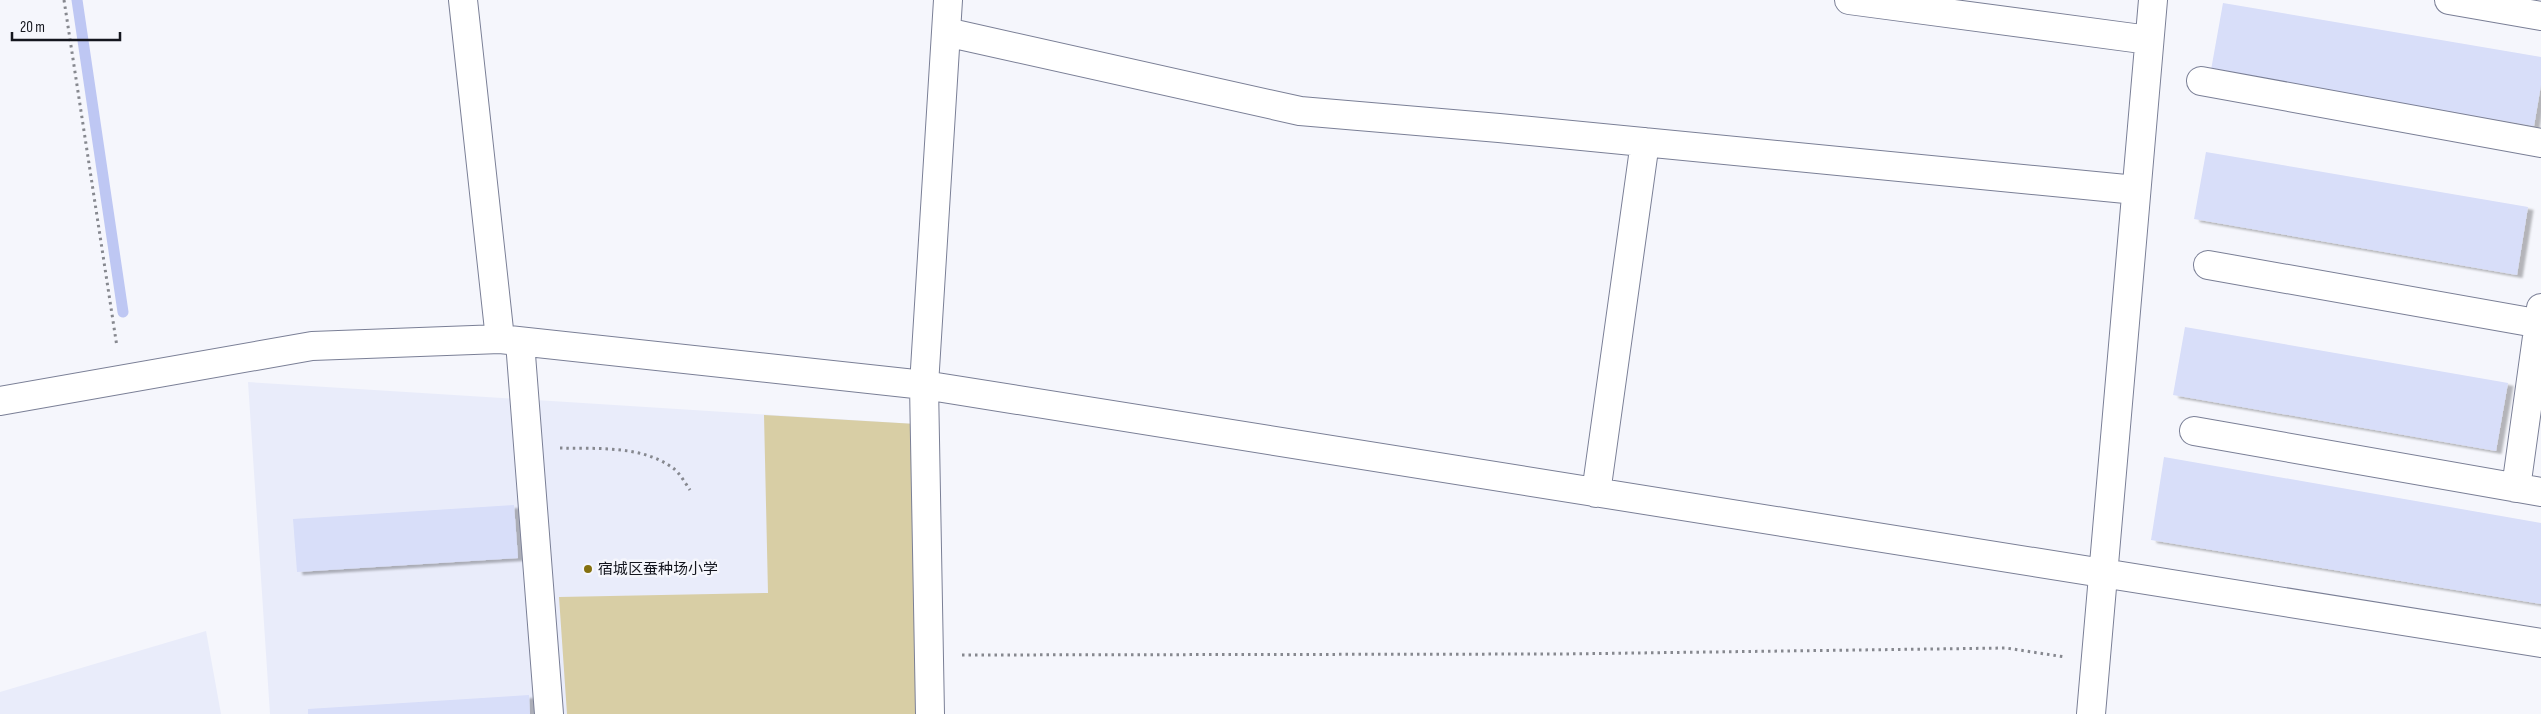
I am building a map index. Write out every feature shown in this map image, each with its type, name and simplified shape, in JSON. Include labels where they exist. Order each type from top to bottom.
[{"type":"street","points":[[463,0],[510,341],[528,448],[549,714]]},
{"type":"street","points":[[930,714],[924,385],[948,0]]},
{"type":"street","points":[[1849,0],[2149,40]]},
{"type":"street","points":[[2091,714],[2153,0]]},
{"type":"street","points":[[2449,0],[2541,16]]},
{"type":"street","points":[[946,32],[1300,111],[1646,142],[2136,190]]},
{"type":"street","points":[[2201,81],[2541,143]]},
{"type":"street","points":[[1596,493],[1646,142]]},
{"type":"street","points":[[2194,431],[2528,490],[2540,319],[2208,265]]},
{"type":"street","points":[[0,401],[312,346],[510,341],[924,385],[2541,643]]},
{"type":"path","points":[[64,0],[122,380]]},
{"type":"path","points":[[528,448],[625,450],[655,458],[675,469],[690,490]]},
{"type":"path","points":[[929,655],[1562,654],[2006,648],[2096,661]]},
{"type":"shaded area","name":"宿城区蚕种场小学","points":[[248,382],[916,424],[917,714],[270,714]]},
{"type":"shaded area","points":[[764,415],[916,424],[917,714],[567,714],[559,597],[768,593]]},
{"type":"shaded area","points":[[206,631],[221,714],[0,714],[0,692]]},
{"type":"building","points":[[2223,3],[2541,57],[2541,85],[2534,126],[2211,70]]},
{"type":"building","points":[[2206,152],[2528,207],[2517,275],[2194,219]]},
{"type":"building","points":[[2185,327],[2508,383],[2496,451],[2173,395]]},
{"type":"building","points":[[2164,457],[2541,523],[2541,604],[2151,540]]},
{"type":"building","points":[[514,505],[518,558],[297,572],[293,519]]},
{"type":"building","points":[[529,695],[530,714],[308,714],[308,709]]},
{"type":"waterway","points":[[77,0],[123,312]]},
{"type":"place","name":"宿城区蚕种场小学","points":[[588,569]]}]
